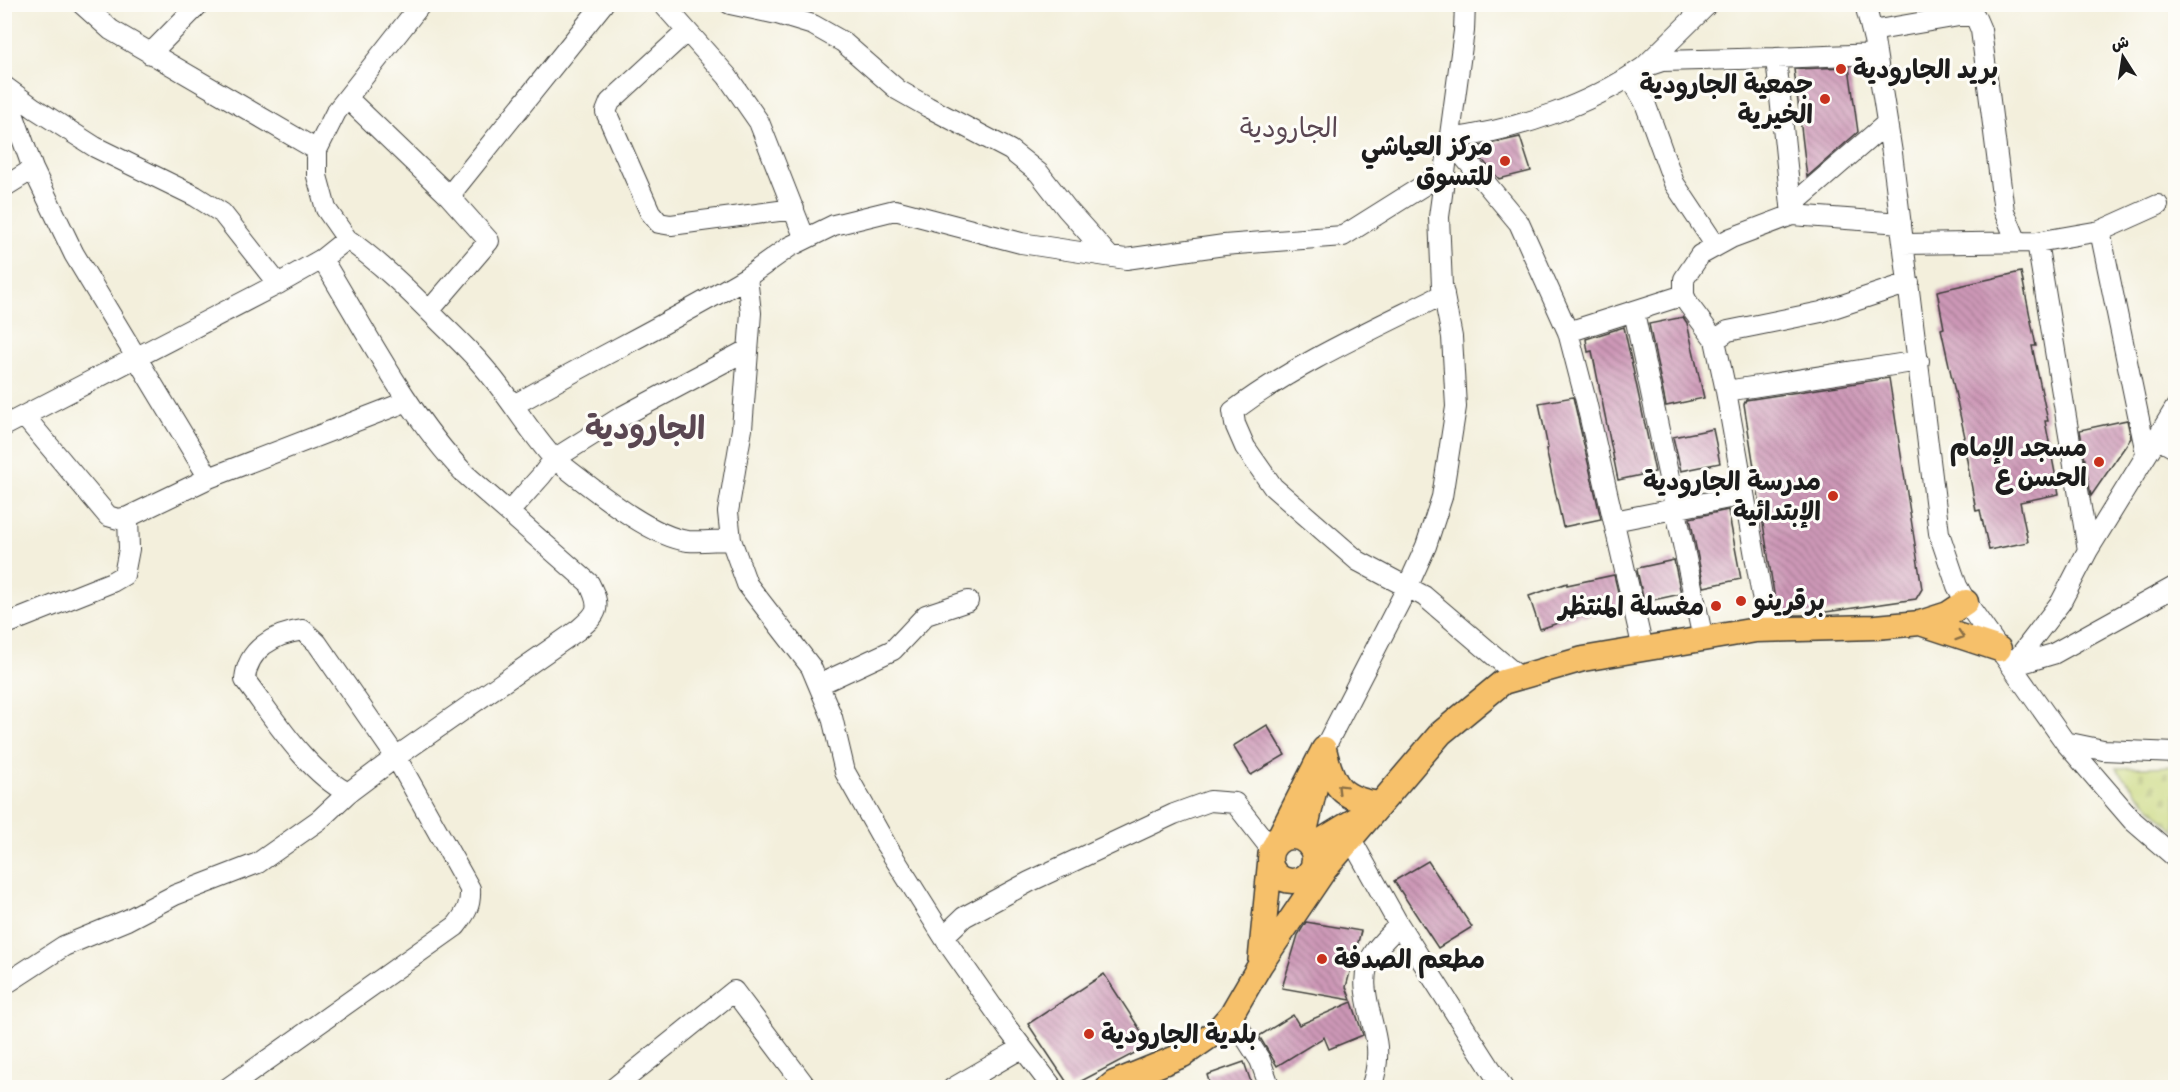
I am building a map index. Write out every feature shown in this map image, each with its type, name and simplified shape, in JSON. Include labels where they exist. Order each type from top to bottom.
[{"type":"main road","points":[[1108,1088],[1114,1083],[1183,1054],[1216,1032],[1231,1016],[1260,965],[1325,869],[1441,733],[1503,682],[1583,659],[1703,639],[1768,630],[1876,627],[1920,623],[1948,614],[1966,602]]},
{"type":"main road","points":[[1920,623],[2006,658]]},
{"type":"main road","points":[[1324,749],[1330,773],[1340,790],[1354,798],[1380,804]]},
{"type":"main road","points":[[1272,852],[1276,875],[1282,879],[1297,880],[1304,877],[1313,866],[1314,858],[1307,843],[1324,749]]},
{"type":"main road","points":[[1260,965],[1272,852],[1324,749]]},
{"type":"main road","points":[[1272,852],[1288,837],[1307,843],[1380,804]]},
{"type":"main road","points":[[1297,880],[1298,909]]},
{"type":"street","points":[[82,4],[111,30],[317,150]]},
{"type":"street","points":[[150,54],[199,4]]},
{"type":"street","points":[[421,4],[336,112],[317,150],[317,176],[326,209],[347,239],[369,255],[482,364],[514,405],[535,438],[554,459],[646,526],[688,541],[730,540]]},
{"type":"street","points":[[449,196],[603,4]]},
{"type":"street","points":[[663,4],[727,76],[759,122],[805,239]]},
{"type":"street","points":[[730,4],[777,14],[813,25],[843,42],[898,90],[1010,150],[1039,173],[1067,209],[1109,256]]},
{"type":"street","points":[[1324,749],[1407,588],[1426,546],[1442,497],[1456,408],[1452,337],[1444,294],[1439,217],[1466,4]]},
{"type":"street","points":[[1449,139],[1484,133],[1533,120],[1620,83],[1637,71],[1708,4]]},
{"type":"street","points":[[1865,4],[1876,54],[1904,244],[1939,532],[1957,586],[2065,742],[2133,821],[2175,858]]},
{"type":"street","points":[[1872,31],[1959,16],[1975,16],[1981,30],[2004,211],[2017,242]]},
{"type":"street","points":[[687,31],[610,102],[606,112],[650,212],[659,223],[671,225],[794,209]]},
{"type":"street","points":[[1637,71],[1662,61],[1876,54]]},
{"type":"street","points":[[1776,58],[1791,211]]},
{"type":"street","points":[[1637,71],[1645,103],[1674,183],[1716,246]]},
{"type":"street","points":[[4,87],[33,169],[74,255],[209,478]]},
{"type":"street","points":[[4,87],[95,147],[195,196],[222,213],[278,284]]},
{"type":"street","points":[[346,98],[449,196],[489,241],[429,311]]},
{"type":"street","points":[[1768,630],[1726,391],[1714,340],[1688,304],[1684,295],[1684,279],[1700,255],[1731,238],[1791,211],[1887,123]]},
{"type":"street","points":[[1449,139],[1519,223],[1568,332],[1643,649]]},
{"type":"street","points":[[4,188],[33,169]]},
{"type":"street","points":[[514,405],[592,360],[697,307],[747,277],[789,247],[834,225],[895,210],[1021,243],[1126,259],[1224,245],[1343,237],[1445,172]]},
{"type":"street","points":[[1904,244],[2037,242],[2100,231],[2158,205]]},
{"type":"street","points":[[1791,211],[1901,223]]},
{"type":"street","points":[[2100,231],[2152,446]]},
{"type":"street","points":[[4,426],[278,284],[322,259],[347,239]]},
{"type":"street","points":[[2037,242],[2088,550]]},
{"type":"street","points":[[4,985],[64,946],[127,920],[175,895],[258,863],[319,820],[348,793],[396,757],[578,630],[594,616],[597,600],[589,584],[465,474],[447,454],[408,401],[322,259]]},
{"type":"street","points":[[747,277],[751,312],[742,429],[728,512],[730,540],[747,584],[811,667],[820,684],[832,717],[845,772],[886,845],[944,936],[1022,1048],[1053,1088]]},
{"type":"street","points":[[1714,340],[1728,331],[1821,312],[1909,283]]},
{"type":"street","points":[[1444,294],[1322,355],[1255,394],[1233,411],[1235,424],[1245,447],[1273,487],[1358,561],[1424,597],[1519,677]]},
{"type":"street","points":[[1568,332],[1684,295]]},
{"type":"street","points":[[1634,312],[1703,639]]},
{"type":"street","points":[[508,512],[554,459],[621,417],[747,350]]},
{"type":"street","points":[[1726,391],[1918,361]]},
{"type":"street","points":[[24,416],[108,516],[118,519],[128,518],[209,478],[408,401]]},
{"type":"street","points":[[2006,658],[2061,602],[2088,550],[2175,407]]},
{"type":"street","points":[[2152,446],[2175,449]]},
{"type":"street","points":[[1614,521],[1744,495]]},
{"type":"street","points":[[4,625],[112,582],[124,574],[129,549],[128,518]]},
{"type":"street","points":[[2006,658],[2053,654],[2175,586]]},
{"type":"street","points":[[820,684],[893,650],[926,615],[968,601]]},
{"type":"street","points":[[228,1088],[456,926],[468,911],[470,889],[396,757],[317,643],[303,630],[287,632],[257,651],[246,667],[245,680],[313,767],[333,786],[348,793]]},
{"type":"street","points":[[2065,742],[2103,750],[2175,753]]},
{"type":"street","points":[[944,936],[964,917],[1029,882],[1173,814],[1210,801],[1235,803],[1272,852]]},
{"type":"street","points":[[1351,839],[1399,925],[1503,1088]]},
{"type":"street","points":[[1371,1088],[1377,1073],[1377,1047],[1365,988],[1365,974],[1372,954],[1399,925]]},
{"type":"street","points":[[614,1088],[734,992],[807,1088]]},
{"type":"street","points":[[1231,1016],[1260,1060],[1270,1088]]},
{"type":"street","points":[[953,1088],[1022,1048]]},
{"type":"green space","points":[[2176,766],[2175,831],[2116,768]]},
{"type":"building","name":"جمعية الجارودية الخيرية","points":[[1849,67],[1858,132],[1807,177],[1794,69]]},
{"type":"building","name":"مركز العياشي للتسوق","points":[[1520,137],[1531,171],[1499,179],[1472,148]]},
{"type":"building","points":[[2021,272],[2036,346],[2032,346],[2048,421],[2045,421],[2059,494],[2020,502],[2028,542],[1989,550],[1980,510],[1976,511],[1963,438],[1965,437],[1941,329],[1944,328],[1937,291]]},
{"type":"building","points":[[1683,317],[1687,323],[1704,398],[1666,406],[1649,324]]},
{"type":"building","points":[[1624,327],[1655,472],[1618,480],[1592,351],[1588,352],[1586,339]]},
{"type":"building","name":"مدرسة الجارودية الإبتدائية","points":[[1889,378],[1922,589],[1916,599],[1805,615],[1782,615],[1777,612],[1744,404],[1746,400]]},
{"type":"building","points":[[1573,397],[1601,519],[1563,527],[1546,449],[1548,448],[1539,403]]},
{"type":"building","name":"مسجد الإمام الحسن ع","points":[[2127,420],[2131,438],[2091,496],[2080,430]]},
{"type":"building","points":[[1713,429],[1720,463],[1681,471],[1673,437]]},
{"type":"building","points":[[1728,510],[1741,579],[1704,587],[1690,518]]},
{"type":"building","points":[[1674,560],[1681,594],[1644,602],[1638,568]]},
{"type":"building","points":[[1614,575],[1622,609],[1583,617],[1582,615],[1540,629],[1529,596],[1567,583],[1567,585]]},
{"type":"building","points":[[1267,725],[1285,755],[1251,775],[1233,746]]},
{"type":"building","points":[[1428,861],[1472,927],[1438,948],[1394,881]]},
{"type":"building","name":"مطعم الصدفة","points":[[1306,922],[1361,931],[1346,987],[1351,1000],[1282,988],[1298,935]]},
{"type":"building","name":"بلدية الجارودية","points":[[1104,974],[1150,1045],[1070,1087],[1028,1024]]},
{"type":"building","points":[[1352,1002],[1363,1035],[1329,1049],[1324,1037],[1277,1066],[1259,1036],[1293,1015],[1299,1025]]},
{"type":"building","points":[[1244,1062],[1253,1088],[1211,1088],[1207,1075]]},
{"type":"place","name":"بريد الجارودية","points":[[1841,69]]},
{"type":"place","name":"جمعية الجارودية الخيرية","points":[[1825,99]]},
{"type":"place","name":"مركز العياشي للتسوق","points":[[1505,161]]},
{"type":"place","name":"مسجد الإمام الحسن ع","points":[[2099,462]]},
{"type":"place","name":"مدرسة الجارودية الإبتدائية","points":[[1833,496]]},
{"type":"place","name":"برقرينو","points":[[1741,601]]},
{"type":"place","name":"مغسلة المنتظر","points":[[1716,606]]},
{"type":"place","name":"مطعم الصدفة","points":[[1322,959]]},
{"type":"place","name":"بلدية الجارودية","points":[[1089,1034]]},
{"type":"district","name":"الجارودية","points":[[1289,128]]},
{"type":"district","name":"الجارودية","points":[[645,428]]}]
